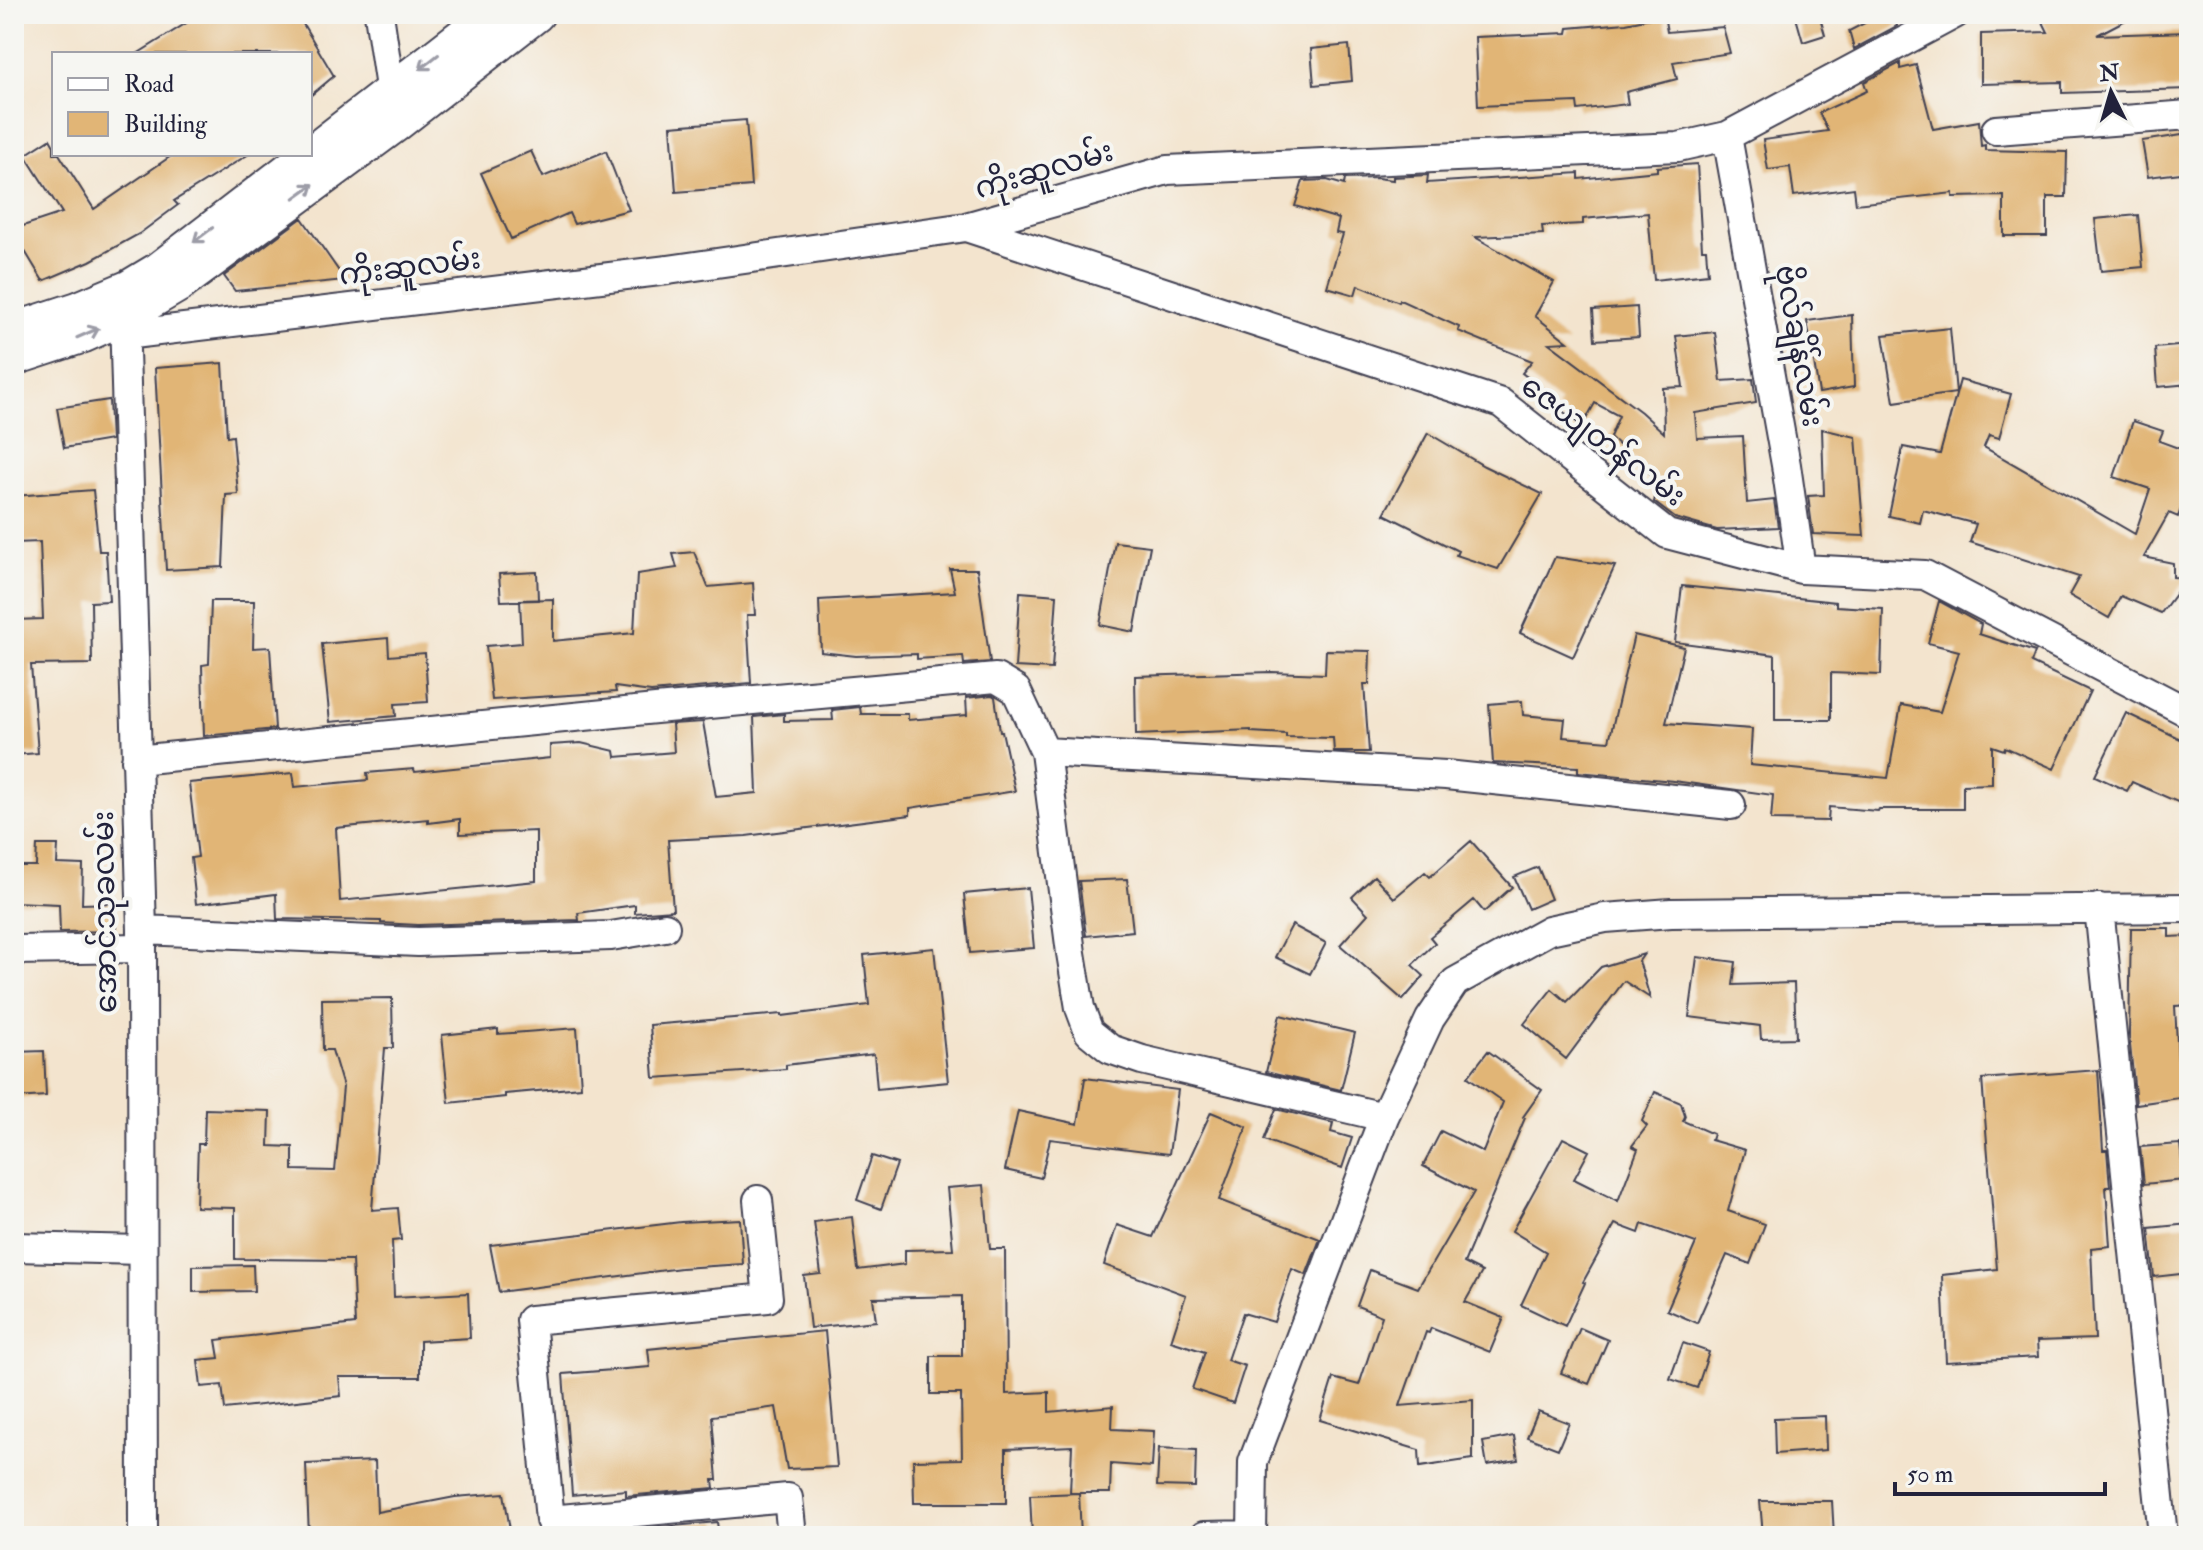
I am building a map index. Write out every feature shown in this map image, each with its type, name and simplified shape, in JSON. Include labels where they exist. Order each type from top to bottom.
[{"type":"main road","points":[[14,358],[84,335],[180,284],[393,108],[490,14]]},
{"type":"main road","points":[[312,153],[393,108],[537,14]]},
{"type":"main road","points":[[126,313],[158,270],[307,156]]},
{"type":"main road","points":[[14,330],[78,309],[126,313]]},
{"type":"street","points":[[379,14],[393,108]]},
{"type":"street","name":"ကိုးဆူလမ်း","points":[[126,313],[668,270],[966,227],[1167,170],[1678,147],[1727,136],[1955,14]]},
{"type":"street","points":[[1996,130],[2189,115]]},
{"type":"street","name":"ဗိုလ်ချိန်လမ်း","points":[[1727,136],[1786,465],[1801,569]]},
{"type":"street","name":"ဇေယျတန်လမ်း","points":[[966,227],[1501,403],[1667,534],[1801,569],[1925,575],[2189,713]]},
{"type":"street","name":"အောင်သုခလမ်း","points":[[126,313],[142,939],[143,1536]]},
{"type":"street","points":[[136,760],[668,706],[996,678],[1016,690],[1045,752],[1071,953],[1080,1008],[1089,1032],[1110,1049],[1142,1060],[1384,1117]]},
{"type":"street","points":[[1045,752],[1446,775],[1731,805]]},
{"type":"street","points":[[2099,908],[2163,1536]]},
{"type":"street","points":[[1204,1536],[1252,1535],[1253,1462],[1384,1117],[1430,1019],[1455,982],[1549,930],[1605,918],[1671,913],[2189,908]]},
{"type":"street","points":[[14,950],[142,939],[418,942],[611,936],[665,927]]},
{"type":"street","points":[[758,1200],[768,1298],[531,1320],[550,1520],[788,1498],[792,1536]]},
{"type":"street","points":[[14,1247],[142,1250]]},
{"type":"building","points":[[201,14],[297,14],[334,76],[312,94],[312,52],[140,52]]},
{"type":"building","points":[[1795,14],[1819,14],[1825,35],[1803,42]]},
{"type":"building","points":[[1882,14],[1896,14],[1897,26],[1854,49],[1849,31]]},
{"type":"building","points":[[2039,14],[2137,14],[2097,35],[2188,32],[2189,89],[2062,93],[2062,82],[1981,84],[1981,34],[2048,32]]},
{"type":"building","points":[[1664,15],[1667,32],[1723,27],[1730,53],[1673,62],[1677,79],[1626,92],[1628,104],[1578,110],[1577,102],[1478,106],[1475,37],[1567,33],[1568,28],[1626,23]]},
{"type":"building","points":[[1349,45],[1352,81],[1314,85],[1311,49]]},
{"type":"building","points":[[1900,63],[1900,69],[1916,65],[1933,129],[1979,121],[1981,146],[1985,145],[1985,150],[2067,152],[2066,197],[2047,197],[2047,236],[2004,236],[2004,196],[1953,197],[1953,193],[1856,204],[1854,188],[1794,196],[1790,167],[1768,170],[1763,140],[1828,131],[1819,113],[1867,91],[1864,82]]},
{"type":"building","points":[[746,120],[751,186],[676,192],[671,126]]},
{"type":"building","points":[[2189,134],[2189,172],[2148,177],[2142,141]]},
{"type":"building","points":[[50,139],[52,156],[60,156],[94,209],[171,156],[246,156],[174,201],[178,205],[139,234],[90,261],[43,281],[14,229],[62,213],[25,155]]},
{"type":"building","points":[[531,151],[543,177],[606,151],[629,210],[574,224],[569,213],[511,239],[481,173]]},
{"type":"building","points":[[1697,164],[1702,249],[1706,249],[1708,274],[1654,280],[1648,213],[1583,219],[1583,224],[1542,226],[1543,234],[1475,237],[1554,282],[1535,316],[1568,342],[1549,343],[1664,433],[1663,388],[1683,387],[1676,336],[1715,332],[1721,381],[1753,379],[1756,403],[1695,413],[1697,438],[1743,436],[1747,503],[1774,500],[1778,527],[1717,530],[1675,518],[1654,502],[1659,481],[1610,437],[1619,416],[1595,403],[1582,426],[1557,407],[1561,403],[1522,373],[1532,361],[1458,331],[1459,327],[1400,300],[1358,285],[1355,295],[1327,287],[1343,234],[1336,233],[1339,219],[1295,206],[1303,181],[1327,180],[1344,185],[1345,179],[1393,180],[1393,177],[1428,175],[1427,183],[1579,173],[1579,179]]},
{"type":"building","points":[[2138,215],[2143,267],[2101,271],[2095,219]]},
{"type":"building","points":[[302,218],[345,280],[235,291],[224,276]]},
{"type":"building","points":[[1637,307],[1639,337],[1595,340],[1593,310]]},
{"type":"building","points":[[1852,315],[1854,387],[1819,393],[1807,321]]},
{"type":"building","points":[[1950,328],[1956,393],[1894,402],[1883,335]]},
{"type":"building","points":[[2189,345],[2189,384],[2158,387],[2155,348]]},
{"type":"building","points":[[223,363],[227,437],[233,436],[238,494],[226,495],[223,567],[166,570],[155,368]]},
{"type":"building","points":[[1960,380],[2011,394],[1999,438],[1989,435],[1984,447],[2135,534],[2150,489],[2114,477],[2133,421],[2163,431],[2159,441],[2189,452],[2189,486],[2178,517],[2169,513],[2144,557],[2173,563],[2173,577],[2187,578],[2161,613],[2121,596],[2109,618],[2069,595],[2079,577],[1970,542],[1976,524],[1923,510],[1920,523],[1889,516],[1903,447],[1940,454]]},
{"type":"building","points":[[109,400],[111,440],[64,448],[57,408]]},
{"type":"building","points":[[1822,429],[1856,437],[1864,536],[1813,534],[1808,496],[1824,495]]},
{"type":"building","points":[[1428,433],[1484,466],[1542,494],[1498,569],[1456,555],[1458,551],[1384,514]]},
{"type":"building","points":[[93,490],[99,551],[106,551],[109,601],[91,602],[92,664],[31,665],[38,753],[14,755],[14,620],[43,619],[40,542],[14,543],[14,496]]},
{"type":"building","points":[[1115,542],[1150,546],[1134,632],[1100,625]]},
{"type":"building","points":[[694,552],[708,587],[753,583],[755,615],[747,615],[751,683],[651,692],[615,687],[616,692],[492,700],[486,646],[522,643],[520,600],[553,599],[553,641],[634,633],[637,574],[677,568],[673,554]]},
{"type":"building","points":[[1555,557],[1615,566],[1573,657],[1520,633]]},
{"type":"building","points":[[950,569],[977,569],[990,662],[964,664],[963,656],[917,659],[917,654],[856,656],[821,652],[819,600],[955,592]]},
{"type":"building","points":[[537,572],[538,600],[501,601],[499,574]]},
{"type":"building","points":[[1682,586],[1883,609],[1881,675],[1831,673],[1831,720],[1775,720],[1775,655],[1675,642]]},
{"type":"building","points":[[1020,592],[1057,595],[1052,669],[1015,667]]},
{"type":"building","points":[[211,601],[254,601],[253,648],[270,647],[275,729],[204,736],[202,665],[209,664]]},
{"type":"building","points":[[1939,601],[1981,624],[1979,634],[2035,652],[2031,663],[2090,691],[2054,769],[2005,747],[2004,750],[1992,746],[1992,784],[1963,785],[1963,809],[1878,811],[1829,807],[1828,821],[1771,820],[1773,795],[1578,772],[1578,767],[1493,763],[1489,704],[1522,701],[1523,715],[1565,719],[1563,737],[1609,741],[1634,635],[1684,647],[1666,723],[1752,729],[1750,765],[1888,778],[1901,705],[1940,712],[1959,651],[1928,643]]},
{"type":"building","points":[[388,638],[389,656],[425,653],[428,702],[395,704],[396,716],[330,722],[322,644]]},
{"type":"building","points":[[1326,650],[1370,651],[1369,684],[1364,684],[1369,752],[1334,752],[1333,738],[1286,737],[1286,734],[1251,730],[1136,735],[1135,676],[1272,672],[1325,674]]},
{"type":"building","points":[[995,697],[1015,791],[910,808],[910,815],[746,836],[668,840],[673,910],[635,913],[635,905],[578,913],[579,920],[418,925],[381,921],[277,919],[276,894],[196,904],[191,858],[198,857],[189,783],[293,773],[295,787],[368,780],[367,773],[414,769],[415,772],[550,758],[550,745],[581,743],[615,751],[616,757],[674,752],[672,724],[703,722],[716,797],[757,793],[754,717],[784,714],[784,721],[833,720],[832,710],[860,707],[861,714],[908,714],[908,720],[967,715],[966,698]],"holes":[[[428,819],[428,823],[460,819],[460,834],[536,831],[536,881],[340,901],[336,828]]]},
{"type":"building","points":[[2126,713],[2189,743],[2189,807],[2132,782],[2127,791],[2095,776]]},
{"type":"building","points":[[1471,841],[1512,887],[1484,912],[1474,900],[1430,937],[1435,943],[1412,965],[1424,976],[1403,1000],[1340,945],[1368,914],[1352,897],[1374,876],[1394,898],[1425,872],[1430,877]]},
{"type":"building","points":[[37,845],[58,845],[57,864],[83,865],[82,904],[115,903],[116,931],[60,932],[59,904],[14,902],[14,866],[36,866]]},
{"type":"building","points":[[1538,867],[1551,899],[1528,909],[1514,877]]},
{"type":"building","points":[[1127,879],[1133,931],[1086,936],[1079,881]]},
{"type":"building","points":[[1028,888],[1034,948],[970,953],[964,894]]},
{"type":"building","points":[[1292,925],[1326,943],[1310,974],[1275,957]]},
{"type":"building","points":[[2131,928],[2169,928],[2169,937],[2189,936],[2189,1005],[2175,1006],[2180,1098],[2136,1104],[2129,1035]]},
{"type":"building","points":[[934,948],[948,1082],[877,1089],[874,1054],[786,1065],[786,1069],[654,1078],[650,1025],[782,1016],[869,1005],[864,955]]},
{"type":"building","points":[[1644,954],[1639,961],[1650,998],[1624,981],[1566,1059],[1524,1024],[1552,989],[1567,1002],[1601,967]]},
{"type":"building","points":[[1697,957],[1736,962],[1733,985],[1794,983],[1796,1038],[1761,1039],[1760,1026],[1689,1017]]},
{"type":"building","points":[[392,998],[393,1048],[385,1048],[372,1210],[398,1208],[401,1240],[392,1241],[394,1297],[468,1293],[470,1338],[420,1341],[420,1377],[339,1377],[341,1396],[225,1409],[222,1385],[201,1387],[198,1360],[219,1358],[216,1340],[355,1324],[352,1260],[235,1259],[235,1208],[196,1207],[198,1144],[204,1144],[205,1109],[270,1111],[269,1146],[293,1147],[293,1170],[335,1171],[343,1087],[332,1050],[323,1050],[322,999]]},
{"type":"building","points":[[1280,1015],[1355,1033],[1341,1090],[1266,1072]]},
{"type":"building","points":[[577,1028],[581,1087],[449,1103],[442,1035],[498,1029],[498,1034]]},
{"type":"building","points":[[44,1051],[46,1096],[14,1098],[14,1052]]},
{"type":"building","points":[[1488,1051],[1542,1090],[1523,1117],[1464,1263],[1482,1272],[1465,1302],[1504,1318],[1490,1352],[1431,1328],[1429,1333],[1426,1332],[1400,1406],[1473,1400],[1473,1459],[1420,1467],[1419,1450],[1320,1420],[1333,1378],[1359,1385],[1382,1316],[1357,1306],[1370,1270],[1418,1288],[1474,1192],[1423,1166],[1441,1131],[1483,1152],[1503,1102],[1468,1077]]},
{"type":"building","points":[[2098,1070],[2103,1150],[2107,1150],[2110,1187],[2106,1187],[2110,1246],[2091,1248],[2095,1339],[2037,1341],[2038,1357],[1946,1362],[1942,1275],[1997,1269],[1982,1079]]},
{"type":"building","points":[[1085,1078],[1178,1090],[1169,1154],[1050,1139],[1041,1178],[1005,1170],[1018,1111],[1078,1124]]},
{"type":"building","points":[[1655,1092],[1681,1103],[1685,1116],[1683,1121],[1713,1134],[1711,1140],[1745,1150],[1728,1211],[1765,1224],[1750,1264],[1727,1255],[1697,1323],[1667,1310],[1696,1243],[1642,1224],[1639,1233],[1615,1224],[1583,1282],[1565,1326],[1521,1305],[1546,1252],[1512,1231],[1563,1138],[1589,1151],[1574,1179],[1618,1201],[1638,1149],[1632,1146],[1647,1126],[1642,1121]]},
{"type":"building","points":[[1276,1109],[1333,1123],[1331,1132],[1352,1138],[1342,1168],[1264,1140]]},
{"type":"building","points":[[1211,1112],[1247,1127],[1219,1200],[1320,1239],[1306,1275],[1292,1269],[1274,1322],[1243,1313],[1227,1360],[1245,1366],[1233,1403],[1192,1389],[1205,1352],[1171,1341],[1186,1295],[1104,1265],[1117,1225],[1153,1237]]},
{"type":"building","points":[[2180,1144],[2184,1180],[2144,1184],[2140,1147]]},
{"type":"building","points":[[872,1156],[897,1164],[881,1209],[857,1200]]},
{"type":"building","points":[[984,1185],[990,1249],[1005,1249],[1006,1394],[1049,1392],[1049,1412],[1113,1406],[1112,1429],[1154,1431],[1152,1467],[1111,1464],[1110,1493],[1070,1493],[1072,1446],[1006,1449],[1006,1503],[914,1503],[913,1460],[962,1459],[961,1394],[931,1394],[931,1356],[962,1356],[962,1296],[873,1298],[876,1321],[810,1328],[804,1276],[821,1274],[814,1222],[852,1217],[858,1270],[905,1264],[905,1250],[953,1249],[947,1188]]},
{"type":"building","points":[[740,1219],[743,1264],[681,1268],[499,1292],[490,1245],[681,1222]]},
{"type":"building","points":[[2189,1224],[2189,1273],[2154,1277],[2149,1228]]},
{"type":"building","points":[[253,1265],[254,1291],[193,1292],[193,1266]]},
{"type":"building","points":[[1580,1328],[1608,1340],[1589,1384],[1561,1373]]},
{"type":"building","points":[[825,1331],[837,1467],[787,1469],[776,1407],[712,1416],[717,1480],[713,1480],[714,1488],[626,1496],[626,1490],[572,1495],[563,1374],[650,1367],[648,1349]]},
{"type":"building","points":[[1683,1343],[1709,1352],[1697,1388],[1670,1379]]},
{"type":"building","points":[[1538,1411],[1569,1423],[1558,1449],[1527,1437]]},
{"type":"building","points":[[1825,1416],[1826,1450],[1775,1454],[1774,1418]]},
{"type":"building","points":[[1514,1436],[1518,1460],[1487,1465],[1483,1442]]},
{"type":"building","points":[[1159,1448],[1196,1450],[1195,1487],[1157,1486]]},
{"type":"building","points":[[375,1461],[377,1512],[455,1497],[504,1493],[511,1536],[309,1536],[306,1464]]},
{"type":"building","points":[[1079,1493],[1081,1536],[1032,1536],[1030,1495]]},
{"type":"building","points":[[1760,1501],[1832,1501],[1834,1536],[1763,1536]]},
{"type":"building","points":[[717,1522],[719,1536],[630,1536],[630,1530]]}]
